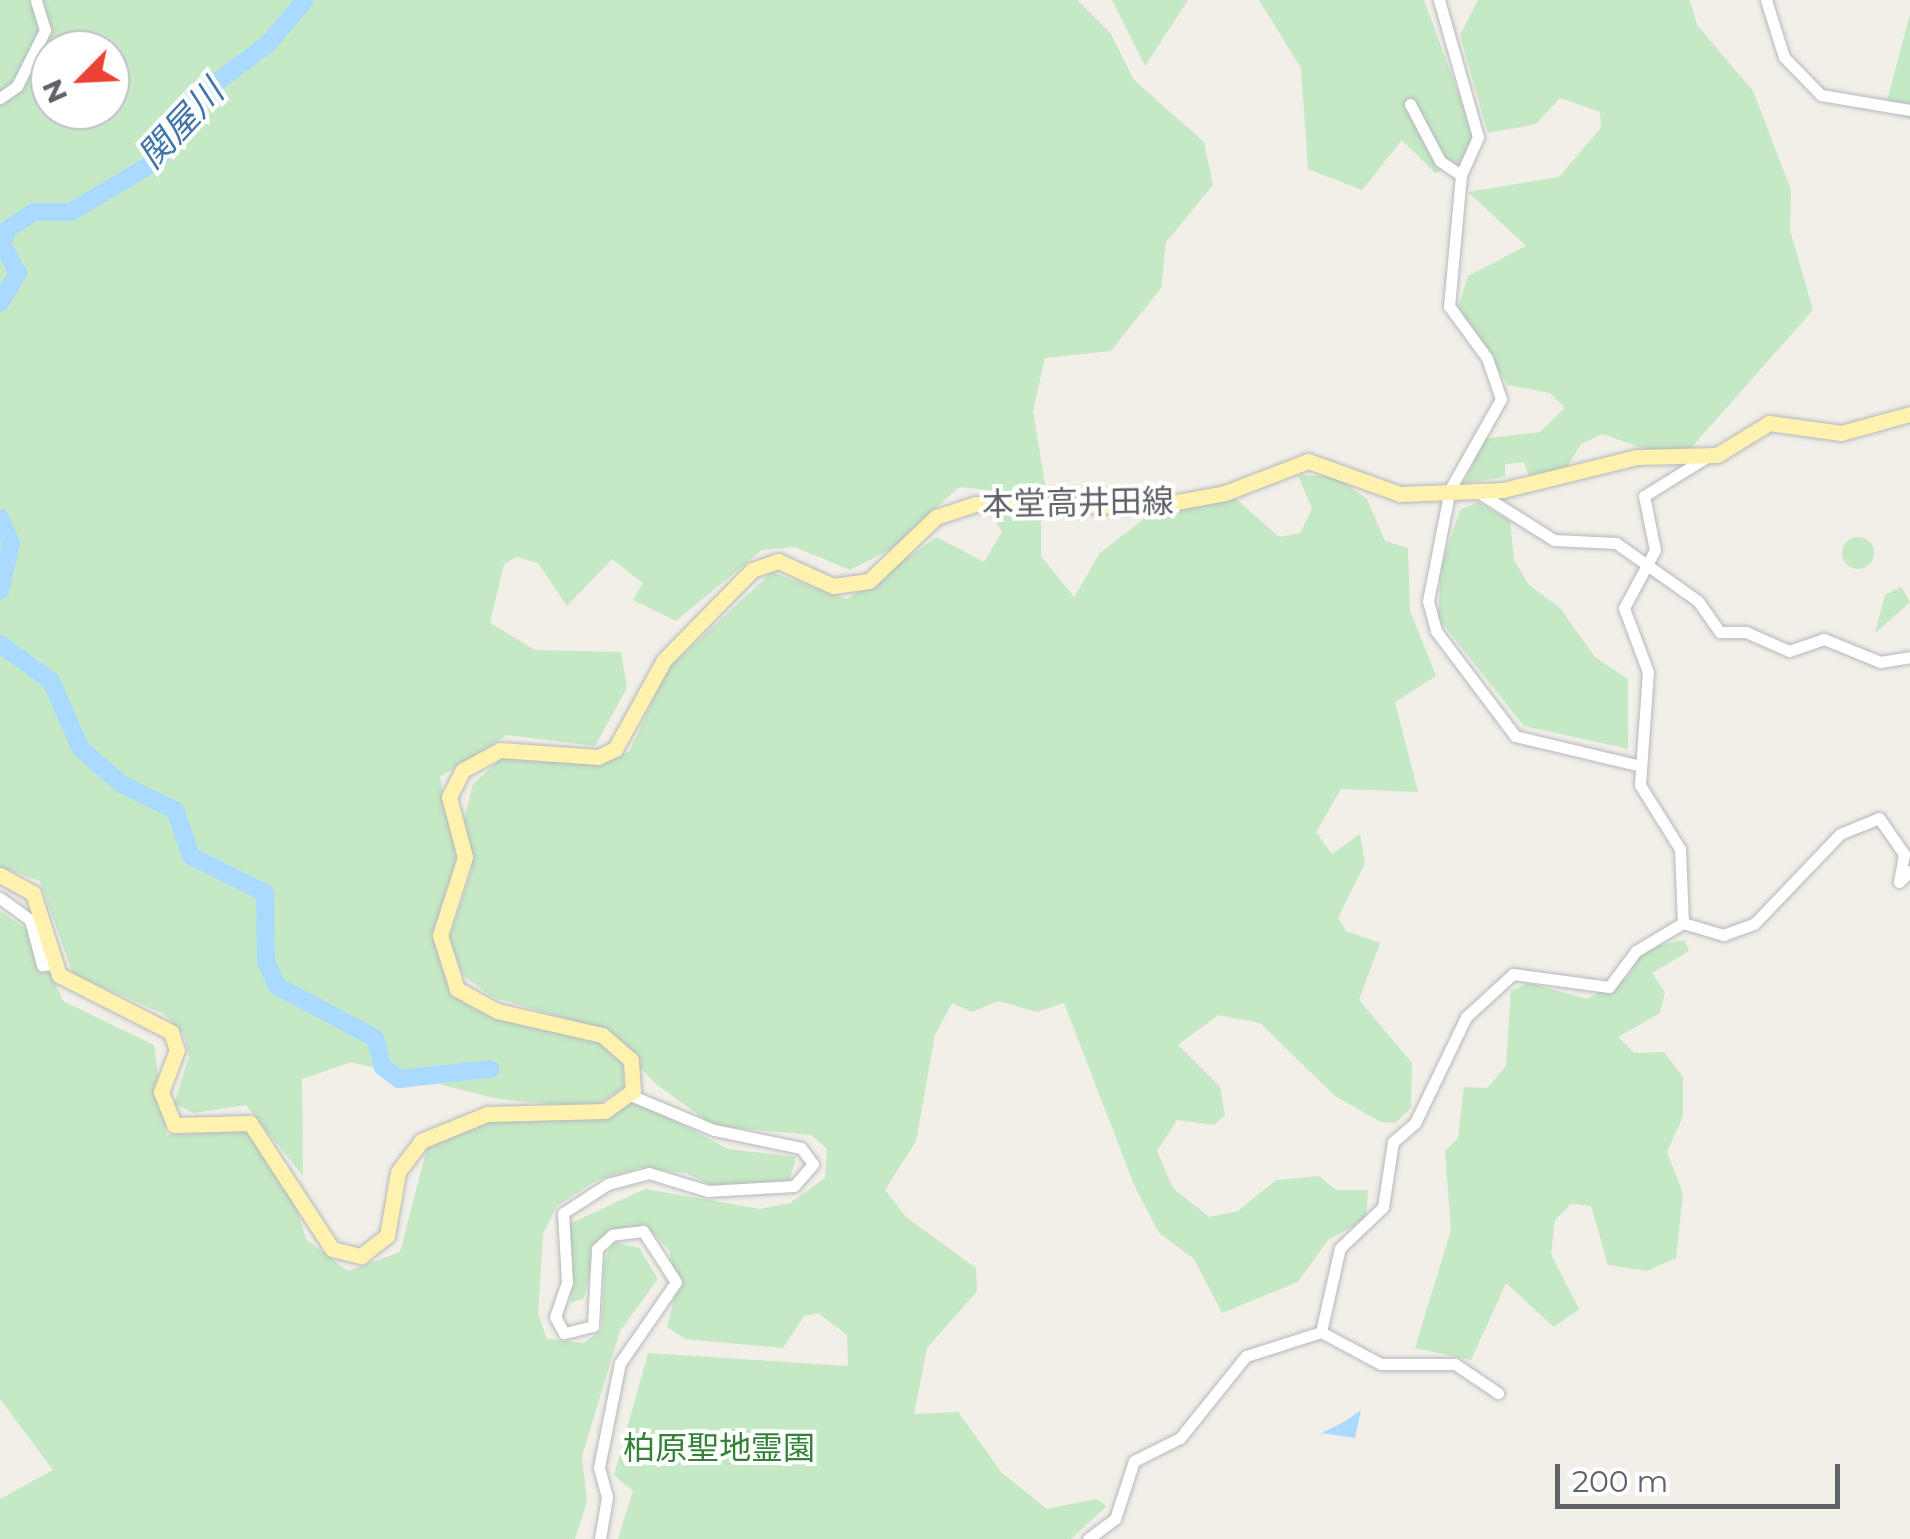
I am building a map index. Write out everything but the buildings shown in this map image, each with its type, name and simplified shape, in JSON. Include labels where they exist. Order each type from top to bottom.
[{"type":"main road","name":"本堂高井田線","points":[[630,1094],[636,1074],[620,1046],[497,1011],[450,978],[440,934],[464,857],[449,796],[463,770],[500,750],[598,756],[615,749],[664,660],[752,570],[778,561],[833,586],[869,581],[952,510],[1155,506],[1226,493],[1308,461],[1400,494],[1470,489],[1589,476],[1636,457],[1705,458],[1769,423],[1840,432],[1910,414]]},
{"type":"main road","points":[[0,875],[34,892],[52,964],[86,994],[170,1032],[177,1050],[160,1092],[168,1118],[182,1128],[250,1123],[342,1254],[372,1253],[387,1236],[398,1172],[421,1141],[487,1114],[604,1111],[630,1094]]},
{"type":"street","points":[[0,98],[18,86],[45,30],[36,0]]},
{"type":"street","points":[[1438,0],[1478,138],[1461,176],[1449,306],[1486,358],[1501,399],[1450,488],[1431,565],[1436,631],[1515,736],[1638,765]]},
{"type":"street","points":[[1766,0],[1784,57],[1821,95],[1910,110]]},
{"type":"street","points":[[1410,104],[1440,160],[1461,176]]},
{"type":"street","points":[[1683,923],[1680,849],[1638,765],[1648,672],[1624,608],[1649,565],[1656,540],[1644,496],[1705,458]]},
{"type":"street","points":[[1470,489],[1554,540],[1604,538],[1698,601],[1720,632],[1746,632],[1789,651],[1824,639],[1880,662],[1910,656]]},
{"type":"street","points":[[1321,1332],[1336,1256],[1383,1207],[1393,1142],[1415,1123],[1466,1017],[1513,974],[1608,987],[1636,951],[1683,923],[1723,935],[1754,924],[1840,834],[1878,818],[1904,854],[1899,882],[1910,871]]},
{"type":"street","points":[[0,898],[30,920],[42,965],[52,964]]},
{"type":"street","points":[[600,1539],[607,1498],[598,1467],[620,1363],[676,1282],[643,1231],[612,1235],[597,1248],[594,1326],[564,1333],[555,1317],[567,1282],[563,1213],[608,1184],[649,1173],[708,1192],[794,1186],[813,1164],[801,1148],[714,1130],[630,1094]]},
{"type":"street","points":[[1088,1539],[1115,1519],[1134,1461],[1180,1438],[1246,1356],[1321,1332],[1381,1364],[1455,1364],[1498,1393]]},
{"type":"green space","points":[[0,0],[1077,0],[1111,34],[1134,80],[1204,142],[1213,185],[1166,242],[1161,288],[1111,351],[1045,358],[1033,411],[1047,496],[959,487],[891,549],[850,570],[795,547],[762,550],[676,621],[633,600],[643,583],[612,559],[567,606],[538,563],[517,557],[504,564],[490,623],[535,650],[621,652],[627,688],[595,746],[507,735],[440,777],[456,858],[436,943],[449,985],[472,1008],[609,1046],[623,1063],[624,1087],[593,1108],[498,1099],[351,1062],[302,1079],[303,1176],[246,1105],[194,1113],[174,1104],[189,1057],[185,1036],[164,1014],[73,974],[40,881],[0,867]]},
{"type":"green space","points":[[1112,0],[1188,0],[1145,66]]},
{"type":"green space","points":[[1259,0],[1424,0],[1475,138],[1461,164],[1435,173],[1402,140],[1362,190],[1308,169],[1301,68]]},
{"type":"green space","points":[[1478,0],[1690,0],[1697,25],[1753,91],[1791,190],[1790,230],[1813,310],[1690,449],[1660,454],[1602,434],[1581,444],[1566,469],[1530,478],[1524,462],[1505,464],[1505,477],[1465,483],[1483,439],[1540,432],[1565,408],[1550,393],[1508,385],[1458,307],[1468,276],[1526,246],[1468,192],[1559,177],[1601,128],[1600,112],[1560,98],[1536,124],[1488,133],[1460,35]]},
{"type":"green space","points":[[1910,14],[1910,120],[1893,112],[1888,97]]},
{"type":"green space","name":"柏原聖地霊園","points":[[1298,475],[1336,477],[1367,499],[1385,541],[1408,548],[1410,611],[1436,676],[1395,702],[1418,792],[1341,789],[1316,832],[1332,854],[1360,834],[1365,863],[1338,918],[1346,931],[1380,943],[1359,1000],[1412,1063],[1411,1108],[1395,1123],[1381,1122],[1335,1096],[1260,1023],[1218,1015],[1178,1045],[1220,1087],[1225,1115],[1214,1125],[1177,1120],[1157,1151],[1173,1188],[1209,1217],[1238,1211],[1276,1180],[1319,1176],[1336,1190],[1368,1190],[1366,1219],[1328,1240],[1298,1282],[1222,1313],[1194,1259],[1159,1233],[1135,1187],[1064,1003],[1037,1012],[999,1001],[972,1012],[952,1003],[935,1035],[916,1141],[885,1190],[906,1217],[976,1268],[977,1291],[927,1348],[914,1414],[958,1412],[1002,1473],[1047,1509],[1096,1499],[1107,1506],[1071,1539],[618,1539],[633,1491],[614,1475],[648,1353],[848,1366],[847,1335],[818,1313],[804,1316],[783,1348],[685,1339],[667,1327],[677,1287],[669,1250],[653,1233],[624,1227],[598,1240],[584,1298],[571,1303],[569,1224],[645,1189],[760,1209],[790,1203],[825,1178],[827,1149],[811,1135],[714,1126],[656,1084],[603,1029],[492,997],[463,975],[449,939],[472,869],[464,819],[473,784],[505,755],[587,764],[629,752],[667,669],[772,572],[847,599],[937,537],[984,562],[1002,532],[991,513],[1041,520],[1041,556],[1074,597],[1100,553],[1145,518],[1235,498],[1279,537],[1300,533],[1312,509]]},
{"type":"green space","points":[[1478,502],[1510,521],[1514,560],[1529,585],[1560,608],[1595,657],[1628,679],[1628,749],[1524,726],[1438,618],[1441,567],[1460,510]]},
{"type":"green space","points":[[1858,537],[1869,542],[1874,553],[1869,564],[1858,569],[1847,564],[1842,553],[1847,542]]},
{"type":"green space","points":[[1901,587],[1910,602],[1875,633],[1885,595]]},
{"type":"green space","points":[[0,911],[36,936],[63,1001],[154,1045],[166,1135],[246,1131],[289,1184],[306,1239],[348,1271],[400,1252],[427,1148],[482,1120],[591,1117],[638,1101],[728,1149],[796,1157],[789,1182],[719,1189],[686,1173],[640,1168],[597,1180],[557,1206],[543,1234],[538,1314],[547,1339],[584,1343],[602,1329],[604,1261],[613,1242],[639,1248],[658,1279],[620,1331],[582,1456],[587,1502],[575,1539],[0,1539],[0,1499],[53,1470],[0,1399]]},
{"type":"green space","points":[[1684,940],[1689,951],[1652,973],[1665,992],[1660,1013],[1618,1037],[1634,1053],[1664,1052],[1683,1077],[1683,1116],[1667,1152],[1683,1194],[1676,1258],[1647,1271],[1608,1265],[1591,1206],[1571,1204],[1555,1220],[1551,1254],[1579,1309],[1554,1327],[1506,1283],[1471,1360],[1415,1348],[1451,1230],[1445,1151],[1458,1138],[1464,1087],[1487,1088],[1506,1066],[1511,991],[1529,983],[1587,999],[1628,976],[1643,949]]},
{"type":"water","points":[[1361,1410],[1355,1438],[1321,1433],[1344,1422]]},
{"type":"waterway","name":"関屋川","points":[[0,303],[18,273],[2,244],[8,229],[34,212],[71,212],[158,160],[210,87],[268,44],[305,0]]},
{"type":"waterway","name":"関屋川","points":[[0,518],[11,543],[0,591]]},
{"type":"waterway","name":"関屋川","points":[[0,644],[51,681],[81,749],[123,785],[175,810],[191,856],[265,893],[266,962],[277,986],[375,1038],[383,1067],[399,1079],[490,1069]]}]
